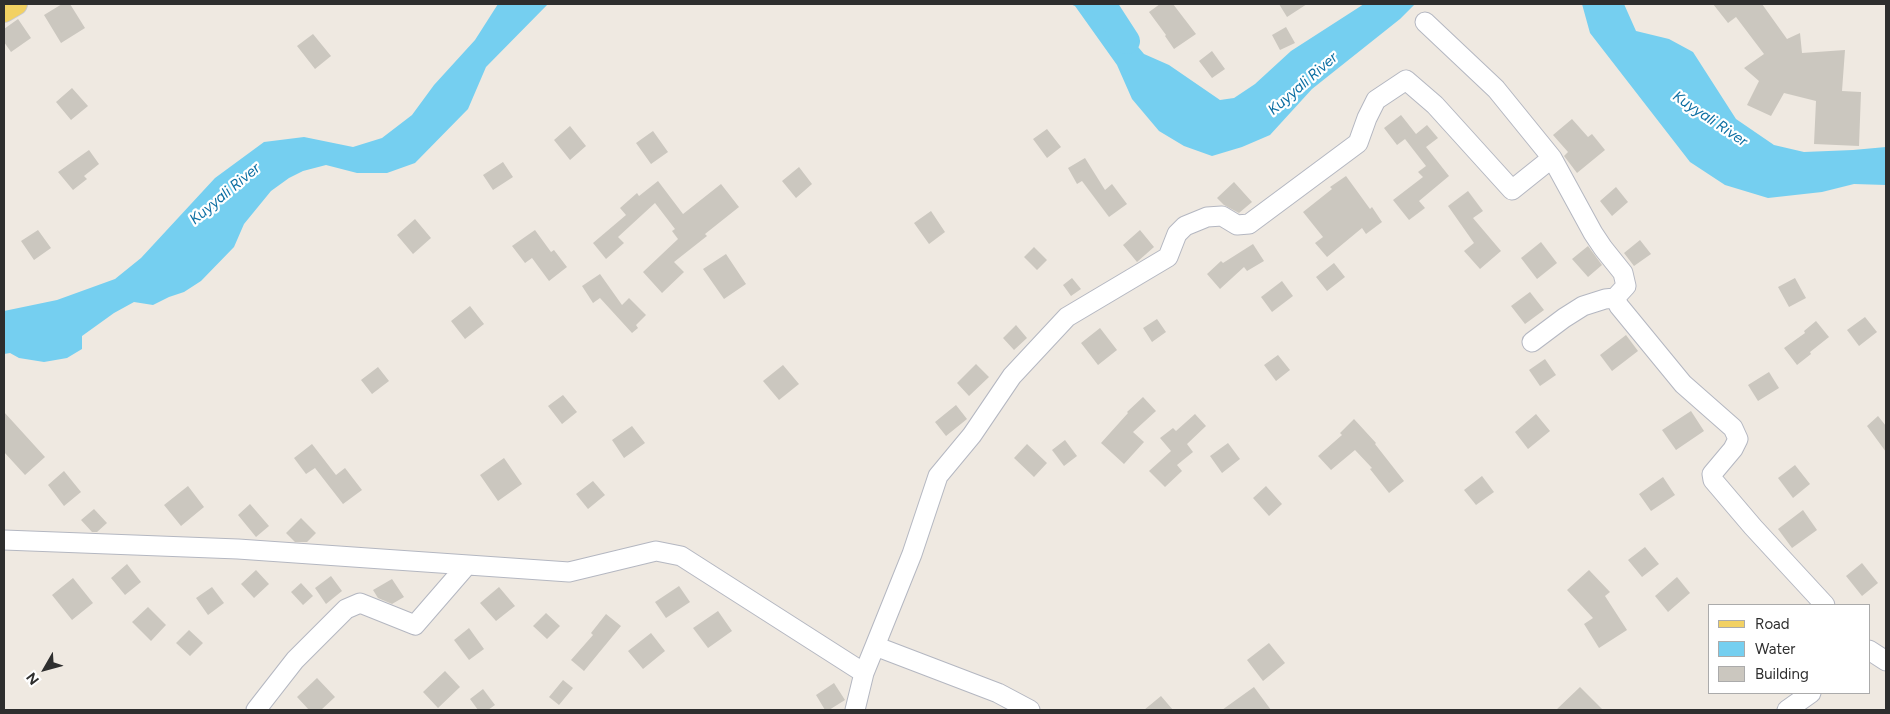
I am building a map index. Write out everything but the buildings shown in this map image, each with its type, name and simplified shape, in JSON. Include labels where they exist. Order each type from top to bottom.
[{"type":"main road","points":[[4,11],[16,4]]},
{"type":"street","points":[[1425,22],[1496,89],[1552,158],[1598,241],[1623,273],[1626,286],[1615,298],[1583,306],[1532,342]]},
{"type":"street","points":[[855,710],[864,673],[912,554],[938,476],[972,435],[1012,376],[1067,317],[1168,257],[1176,234],[1184,226],[1207,217],[1222,216],[1237,225],[1249,224],[1358,143],[1376,100],[1406,80],[1435,105],[1512,190],[1552,158]]},
{"type":"street","points":[[1615,298],[1683,384],[1734,428],[1738,440],[1734,449],[1712,474],[1713,480],[1753,527],[1824,604]]},
{"type":"street","points":[[4,540],[238,549],[569,572],[656,551],[681,556],[864,673]]},
{"type":"street","points":[[256,710],[295,660],[346,609],[360,603],[415,625],[467,565]]},
{"type":"street","points":[[875,646],[998,693],[1030,710]]},
{"type":"street","points":[[1870,651],[1886,661]]},
{"type":"street","points":[[1787,710],[1810,694]]},
{"type":"water","points":[[498,4],[548,4],[486,67],[468,109],[415,163],[387,173],[357,173],[326,165],[303,171],[271,191],[244,224],[234,247],[201,281],[184,292],[153,305],[134,302],[114,313],[82,336],[82,349],[67,358],[44,362],[19,358],[10,353],[4,354],[4,311],[57,300],[115,279],[141,258],[215,178],[264,142],[304,137],[353,147],[382,138],[412,115],[434,85],[475,40]]},
{"type":"water","points":[[1070,4],[1102,4],[1144,54],[1169,65],[1220,100],[1234,98],[1255,84],[1291,51],[1364,4],[1415,4],[1400,19],[1312,89],[1270,135],[1242,147],[1212,156],[1184,146],[1159,131],[1132,99],[1117,65],[1075,6]]},
{"type":"water","points":[[1582,4],[1624,4],[1636,31],[1669,39],[1693,52],[1736,119],[1774,145],[1804,152],[1886,147],[1886,185],[1854,184],[1822,192],[1768,198],[1725,185],[1690,162],[1590,33]]},
{"type":"waterway","name":"Kuyyali River","points":[[1103,4],[1127,41]]}]
